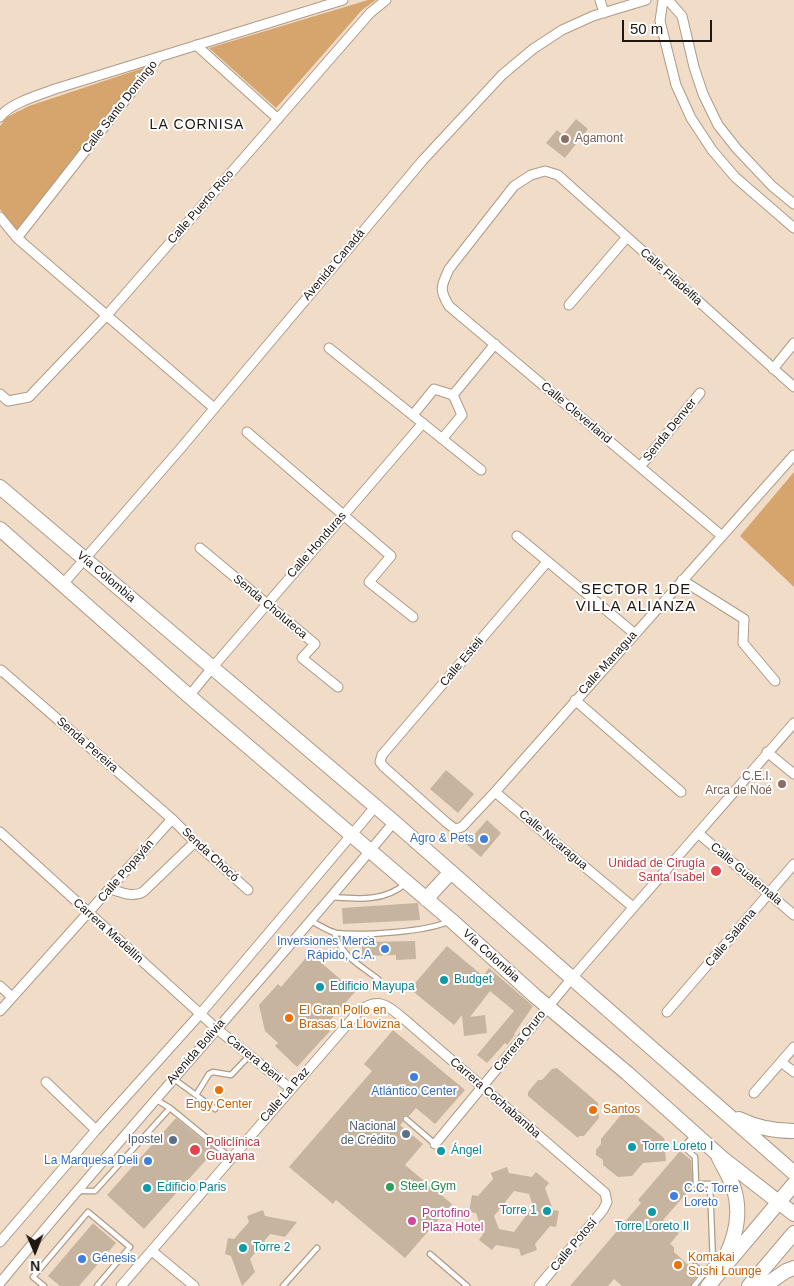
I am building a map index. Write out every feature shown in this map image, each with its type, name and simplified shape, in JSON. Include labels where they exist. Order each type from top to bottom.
[{"type":"main road","name":"Vía Colombia","points":[[0,487],[394,822],[794,1173]]},
{"type":"main road","name":"Vía Colombia","points":[[0,529],[190,696],[451,920],[547,1007],[627,1073],[715,1151],[794,1214]]},
{"type":"main road","points":[[426,899],[451,872]]},
{"type":"main road","points":[[724,1111],[767,1130],[794,1131]]},
{"type":"main road","points":[[709,1280],[730,1250],[737,1225],[737,1202],[734,1188],[715,1151]]},
{"type":"main road","points":[[709,1280],[794,1184]]},
{"type":"main road","points":[[749,1286],[794,1233]]},
{"type":"main road","points":[[764,1286],[786,1271],[794,1268]]},
{"type":"street","name":"Calle Santo Domingo","points":[[17,238],[160,57],[342,0]]},
{"type":"street","name":"Calle Puerto Rico","points":[[0,394],[8,401],[29,397],[107,316],[370,13],[386,0]]},
{"type":"street","points":[[600,0],[604,13]]},
{"type":"street","name":"Avenida Canadá","points":[[63,584],[423,160],[502,76],[533,49],[562,30],[604,13],[646,0]]},
{"type":"street","points":[[663,0],[660,21],[676,85],[691,118],[712,150],[735,177],[794,228]]},
{"type":"street","points":[[668,0],[682,16],[700,85],[718,125],[737,149],[772,186],[794,204]]},
{"type":"street","points":[[196,46],[278,119]]},
{"type":"street","points":[[0,117],[4,111],[12,107],[56,89],[160,57]]},
{"type":"street","name":"Calle Filadelfia","points":[[441,284],[449,269],[514,186],[531,175],[545,171],[558,175],[794,387]]},
{"type":"street","points":[[0,217],[17,238],[214,408]]},
{"type":"street","points":[[569,305],[627,238]]},
{"type":"street","name":"Calle Cleverland","points":[[441,284],[443,296],[449,306],[722,536]]},
{"type":"street","points":[[773,369],[794,343]]},
{"type":"street","points":[[453,395],[495,344]]},
{"type":"street","points":[[329,348],[481,470]]},
{"type":"street","points":[[413,415],[434,389],[453,395],[462,415],[442,439]]},
{"type":"street","name":"Senda Denver","points":[[640,467],[700,393]]},
{"type":"street","name":"Calle Honduras","points":[[212,668],[423,423]]},
{"type":"street","points":[[247,432],[391,556],[369,582],[413,617]]},
{"type":"street","name":"Calle Managua","points":[[462,827],[794,455]]},
{"type":"street","points":[[517,536],[635,634]]},
{"type":"street","name":"Senda Choluteca","points":[[200,548],[315,644],[302,658],[338,686]]},
{"type":"street","name":"Calle Esteli","points":[[462,827],[455,829],[447,824],[380,762],[382,756],[547,562]]},
{"type":"street","points":[[682,580],[744,619],[743,643],[775,681]]},
{"type":"street","points":[[190,696],[212,668]]},
{"type":"street","name":"Senda Pereira","points":[[1,671],[172,819]]},
{"type":"street","points":[[575,700],[681,792]]},
{"type":"street","name":"Carrera Oruro","points":[[435,1144],[547,1007],[794,723]]},
{"type":"street","points":[[767,752],[794,774]]},
{"type":"street","name":"Calle Nicaragua","points":[[495,792],[633,907]]},
{"type":"street","name":"Avenida Bolivia","points":[[0,1242],[96,1130],[201,1013],[375,807]]},
{"type":"street","name":"Senda Chocó","points":[[172,819],[248,890]]},
{"type":"street","name":"Calle Popayán","points":[[0,1011],[89,914],[172,819]]},
{"type":"street","name":"Avenida Bolivia","points":[[0,1283],[76,1191],[394,822]]},
{"type":"street","name":"Carrera Medellín","points":[[0,832],[217,1029]]},
{"type":"street","name":"Calle Guatemala","points":[[698,833],[794,915]]},
{"type":"street","points":[[110,889],[129,894],[143,892],[195,842]]},
{"type":"street","name":"Calle Salama","points":[[667,1012],[794,864]]},
{"type":"street","points":[[0,986],[12,998]]},
{"type":"street","name":"Carrera Cochabamba","points":[[376,1003],[385,1004],[605,1193],[606,1202]]},
{"type":"street","name":"Calle La Paz","points":[[121,1286],[358,1012],[367,1005],[376,1003]]},
{"type":"street","name":"Carrera Beni","points":[[217,1029],[291,1089]]},
{"type":"street","points":[[754,1093],[794,1047]]},
{"type":"street","points":[[781,1062],[794,1072]]},
{"type":"street","points":[[46,1082],[96,1130]]},
{"type":"street","name":"Calle Potosí","points":[[539,1286],[603,1210],[606,1202]]},
{"type":"street","points":[[152,1251],[194,1286]]},
{"type":"lane","points":[[330,897],[369,899],[396,892],[406,882]]},
{"type":"lane","points":[[310,921],[334,932],[365,934],[440,926],[451,920]]},
{"type":"lane","points":[[334,932],[343,952],[378,979]]},
{"type":"lane","points":[[196,1094],[209,1074],[216,1072],[231,1075],[250,1055]]},
{"type":"lane","points":[[173,1078],[215,1109]]},
{"type":"lane","points":[[155,1099],[170,1108],[231,1158]]},
{"type":"lane","points":[[76,1191],[95,1191],[170,1108]]},
{"type":"lane","points":[[406,1119],[435,1144]]},
{"type":"lane","points":[[696,1134],[684,1147],[695,1157],[696,1184],[710,1184],[713,1263],[709,1280]]},
{"type":"lane","points":[[44,1286],[33,1276],[88,1212],[130,1247],[97,1286]]},
{"type":"lane","points":[[283,1286],[317,1248]]},
{"type":"lane","points":[[430,1254],[467,1286]]},
{"type":"lane","points":[[695,1266],[709,1280]]},
{"type":"lane","points":[[694,1286],[709,1280]]},
{"type":"shaded area","points":[[368,0],[376,0],[362,10],[276,108],[209,48]]},
{"type":"shaded area","points":[[146,67],[18,231],[0,209],[0,126],[7,117],[29,106]]},
{"type":"shaded area","points":[[794,472],[794,587],[740,536]]},
{"type":"building","name":"Agamont","points":[[576,119],[588,129],[565,158],[546,143],[557,130],[563,135]]},
{"type":"building","points":[[446,770],[474,794],[458,813],[430,789]]},
{"type":"building","name":"Agro & Pets","points":[[487,820],[501,833],[481,857],[466,844]]},
{"type":"building","points":[[418,903],[420,920],[343,924],[342,908]]},
{"type":"building","points":[[415,941],[416,959],[396,960],[396,955],[362,956],[362,942]]},
{"type":"building","points":[[447,946],[483,976],[489,968],[533,1006],[507,1045],[505,1043],[487,1063],[477,1055],[514,1011],[490,991],[470,1017],[485,1015],[487,1033],[464,1036],[462,1015],[454,1025],[410,989]]},
{"type":"building","points":[[310,953],[355,992],[325,1026],[330,1031],[297,1067],[275,1046],[278,1043],[265,1031],[259,1005],[278,984],[281,987]]},
{"type":"building","points":[[393,1030],[465,1090],[435,1124],[416,1108],[409,1116],[405,1115],[402,1118],[403,1122],[400,1125],[423,1144],[405,1165],[452,1204],[405,1258],[336,1200],[333,1204],[289,1167],[372,1071],[364,1064]]},
{"type":"building","points":[[557,1068],[598,1103],[599,1118],[584,1136],[579,1136],[578,1138],[528,1096],[528,1092],[538,1080],[542,1080],[552,1069]]},
{"type":"building","name":"Torre Loreto I","points":[[625,1110],[630,1110],[664,1138],[666,1161],[643,1163],[632,1176],[618,1177],[603,1165],[603,1160],[596,1155],[596,1150],[601,1144],[601,1139]]},
{"type":"building","name":"Edificio Paris","points":[[176,1118],[215,1150],[144,1229],[107,1195]]},
{"type":"building","name":"Torre Loreto II","points":[[680,1151],[691,1160],[693,1186],[663,1220],[679,1233],[670,1244],[674,1247],[674,1252],[698,1274],[690,1286],[622,1286],[614,1279],[608,1286],[570,1286],[641,1203],[638,1200]]},
{"type":"building","name":"Torre 1","points":[[507,1167],[509,1173],[532,1177],[536,1172],[549,1183],[545,1188],[553,1210],[559,1211],[556,1227],[550,1226],[535,1244],[537,1250],[521,1256],[519,1249],[496,1245],[492,1250],[479,1240],[483,1234],[476,1213],[469,1212],[472,1195],[478,1196],[493,1179],[491,1173]],"holes":[[[514,1191],[529,1194],[533,1206],[514,1232],[499,1229],[494,1216]]]},
{"type":"building","name":"Torre 2","points":[[263,1210],[265,1216],[297,1222],[285,1237],[270,1234],[250,1259],[255,1272],[242,1286],[231,1256],[225,1254],[228,1238],[234,1239],[249,1222],[247,1216]]},
{"type":"building","name":"Génesis","points":[[93,1223],[116,1243],[79,1286],[60,1286],[48,1276]]},
{"type":"place","name":"Agamont","points":[[565,139]]},
{"type":"place","name":"C.E.I. Arca de Noé","points":[[782,784]]},
{"type":"place","name":"Agro & Pets","points":[[484,839]]},
{"type":"place","name":"Unidad de Cirugía Santa Isabel","points":[[716,871]]},
{"type":"place","name":"Inversiones Merca Rápido, C.A.","points":[[385,949]]},
{"type":"place","name":"Budget","points":[[444,980]]},
{"type":"place","name":"Edificio Mayupa","points":[[320,987]]},
{"type":"place","name":"El Gran Pollo en Brasas La Llovizna","points":[[289,1018]]},
{"type":"place","name":"Atlántico Center","points":[[414,1077]]},
{"type":"place","name":"Engy Center","points":[[219,1090]]},
{"type":"place","name":"Santos","points":[[593,1110]]},
{"type":"place","name":"Nacional de Crédito","points":[[406,1134]]},
{"type":"place","name":"Ipostel","points":[[173,1140]]},
{"type":"place","name":"Torre Loreto I","points":[[632,1147]]},
{"type":"place","name":"Policlínica Guayana","points":[[195,1150]]},
{"type":"place","name":"Ángel","points":[[441,1151]]},
{"type":"place","name":"La Marquesa Deli","points":[[148,1161]]},
{"type":"place","name":"Steel Gym","points":[[390,1187]]},
{"type":"place","name":"Edificio Paris","points":[[147,1188]]},
{"type":"place","name":"C.C. Torre Loreto","points":[[674,1196]]},
{"type":"place","name":"Torre 1","points":[[547,1211]]},
{"type":"place","name":"Torre Loreto II","points":[[652,1212]]},
{"type":"place","name":"Portofino Plaza Hotel","points":[[412,1221]]},
{"type":"place","name":"Torre 2","points":[[243,1248]]},
{"type":"place","name":"Génesis","points":[[82,1259]]},
{"type":"place","name":"Komakai Sushi Lounge","points":[[678,1265]]},
{"type":"district","name":"LA CORNISA","points":[[197,125]]},
{"type":"district","name":"SECTOR 1 DE VILLA ALIANZA","points":[[636,598]]}]
